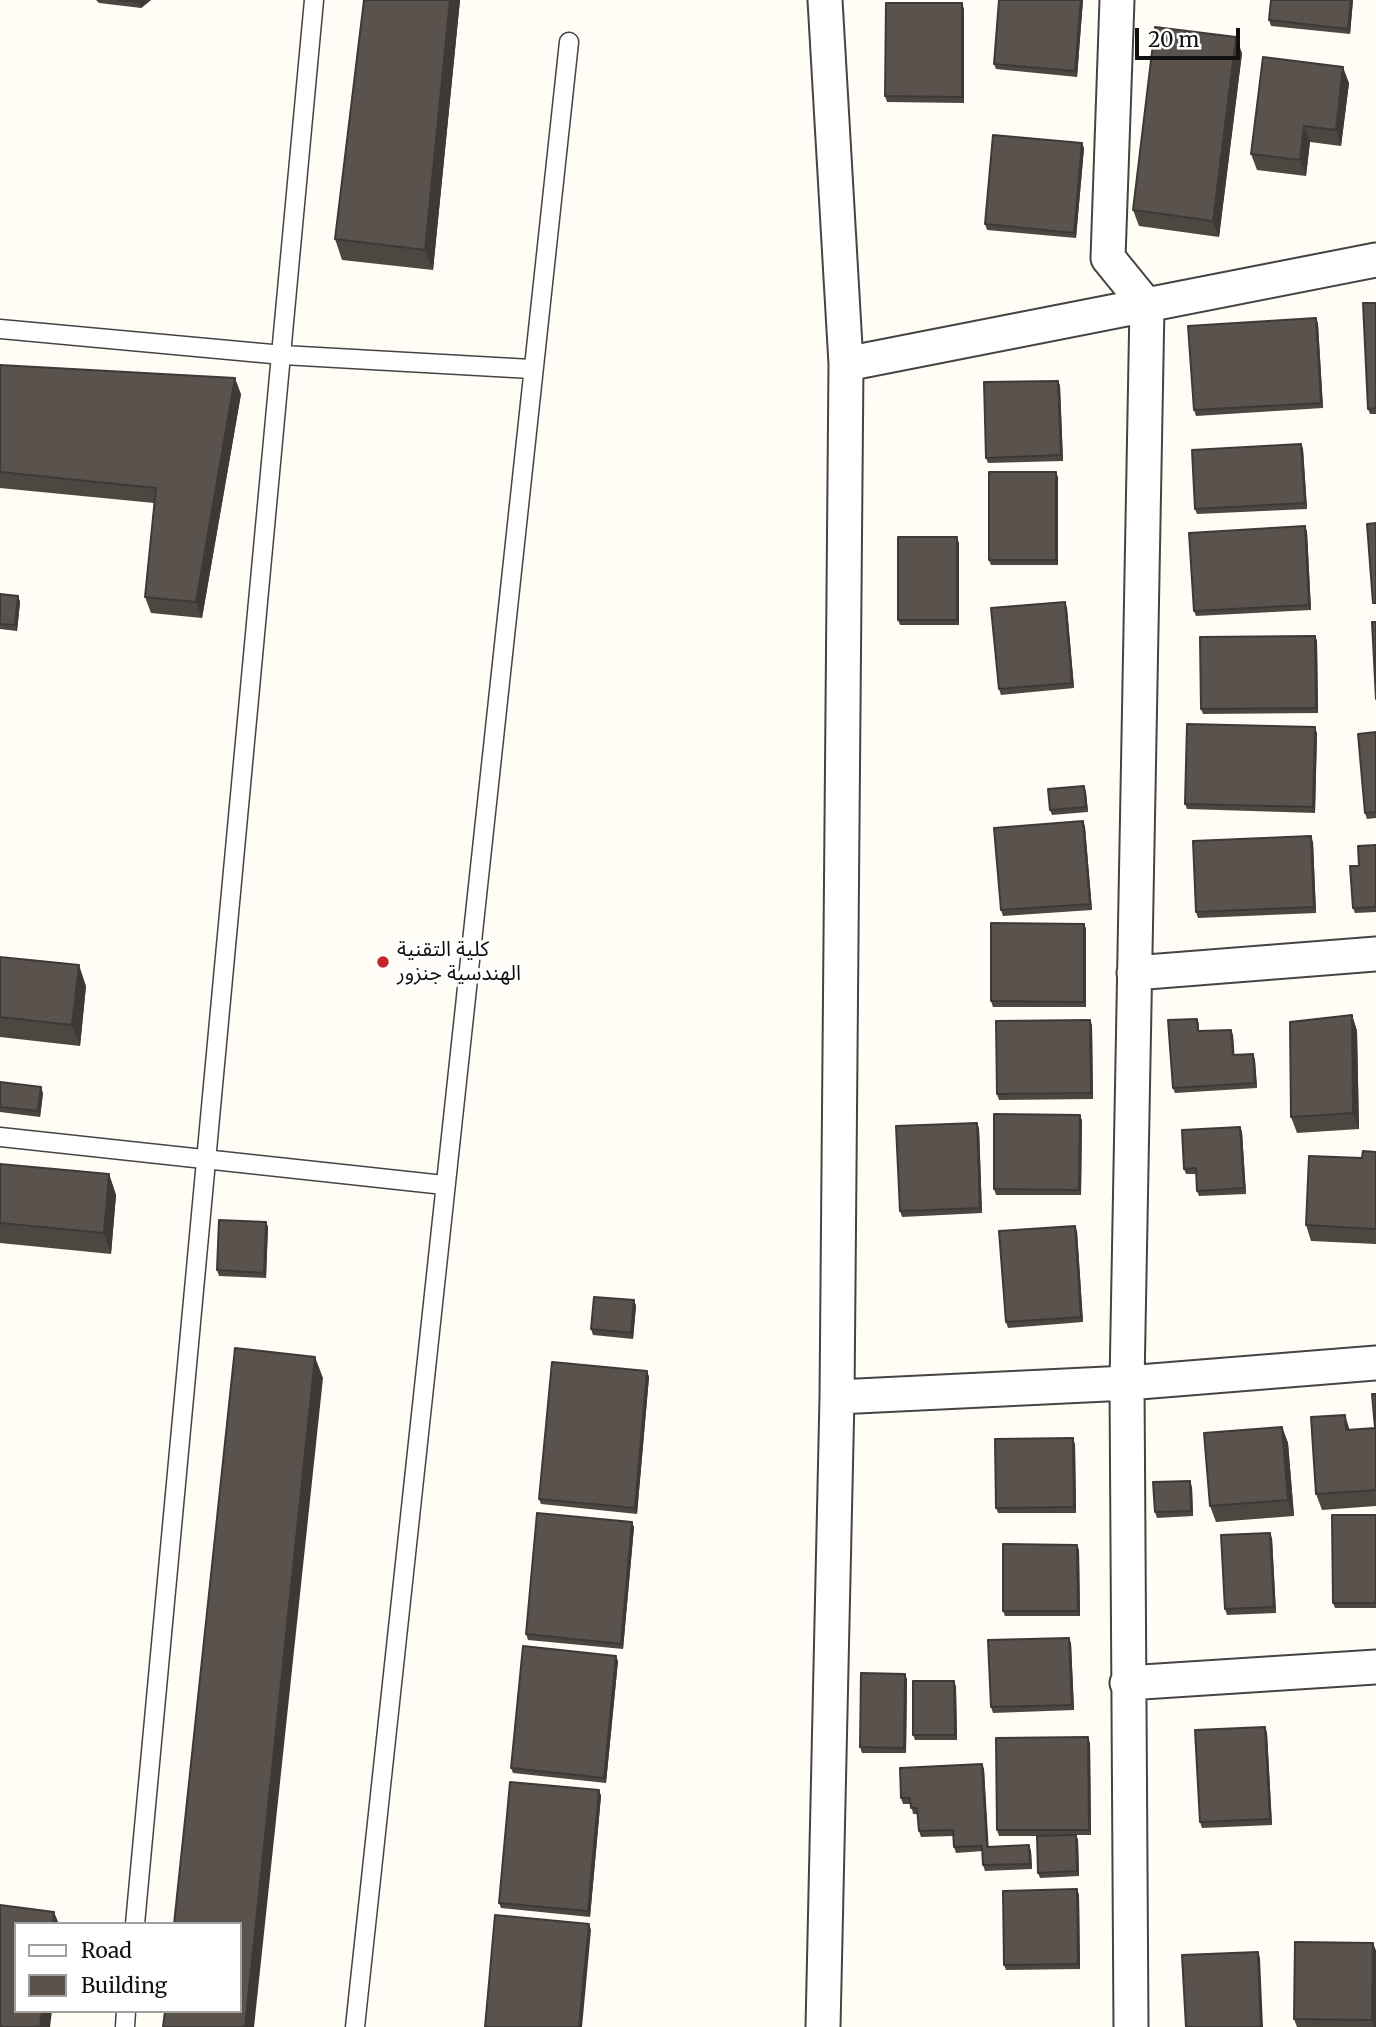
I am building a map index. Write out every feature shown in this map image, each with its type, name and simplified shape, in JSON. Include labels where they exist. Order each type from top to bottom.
[{"type":"street","points":[[823,2027],[837,1396],[846,364],[825,0]]},
{"type":"street","points":[[1117,0],[1108,258],[1147,306],[1127,1383],[1131,2027]]},
{"type":"street","points":[[846,364],[1376,260]]},
{"type":"street","points":[[1134,973],[1376,954]]},
{"type":"street","points":[[837,1396],[1127,1383],[1376,1363]]},
{"type":"street","points":[[1127,1683],[1376,1667]]},
{"type":"lane","points":[[135,1922],[314,0]]},
{"type":"lane","points":[[355,2027],[531,369],[569,42]]},
{"type":"lane","points":[[0,329],[283,355],[531,369]]},
{"type":"lane","points":[[0,1137],[444,1185]]},
{"type":"building","points":[[364,0],[450,0],[425,250],[335,239]]},
{"type":"building","points":[[999,0],[1081,0],[1075,71],[994,64]]},
{"type":"building","points":[[1271,0],[1351,0],[1348,29],[1269,20]]},
{"type":"building","points":[[886,3],[962,3],[962,97],[885,96]]},
{"type":"building","points":[[1155,27],[1236,37],[1213,221],[1133,210]]},
{"type":"building","points":[[1263,57],[1343,67],[1336,130],[1304,126],[1300,160],[1251,154]]},
{"type":"building","points":[[993,135],[1082,143],[1074,233],[985,224]]},
{"type":"building","points":[[1363,303],[1376,303],[1376,408],[1368,409]]},
{"type":"building","points":[[1316,318],[1321,403],[1194,410],[1188,326]]},
{"type":"building","points":[[0,365],[235,378],[196,602],[145,597],[156,488],[0,472]]},
{"type":"building","points":[[1058,381],[1061,455],[986,458],[984,382]]},
{"type":"building","points":[[1301,444],[1305,503],[1195,509],[1192,450]]},
{"type":"building","points":[[989,472],[1056,472],[1056,560],[989,560]]},
{"type":"building","points":[[1376,523],[1376,603],[1373,603],[1367,524]]},
{"type":"building","points":[[1305,526],[1309,605],[1194,611],[1189,533]]},
{"type":"building","points":[[898,537],[957,537],[957,620],[898,620]]},
{"type":"building","points":[[0,594],[18,596],[15,625],[0,624]]},
{"type":"building","points":[[1065,602],[1072,683],[999,689],[991,608]]},
{"type":"building","points":[[1372,622],[1376,622],[1376,699]]},
{"type":"building","points":[[1315,636],[1316,708],[1201,709],[1200,637]]},
{"type":"building","points":[[1187,724],[1315,727],[1313,807],[1185,804]]},
{"type":"building","points":[[1376,732],[1376,812],[1365,813],[1358,734]]},
{"type":"building","points":[[1084,786],[1086,807],[1050,810],[1048,789]]},
{"type":"building","points":[[1083,821],[1090,904],[1001,910],[994,828]]},
{"type":"building","points":[[1311,836],[1314,907],[1196,912],[1193,841]]},
{"type":"building","points":[[1376,845],[1376,907],[1353,908],[1350,866],[1359,866],[1358,846]]},
{"type":"building","points":[[991,923],[1084,924],[1084,1002],[991,1001]]},
{"type":"building","points":[[0,957],[79,965],[72,1025],[0,1017]]},
{"type":"building","points":[[1352,1015],[1353,1113],[1291,1117],[1290,1022]]},
{"type":"building","points":[[1197,1019],[1198,1031],[1231,1030],[1233,1055],[1253,1054],[1255,1083],[1173,1088],[1168,1020]]},
{"type":"building","points":[[1090,1020],[1091,1093],[997,1094],[996,1021]]},
{"type":"building","points":[[0,1082],[41,1087],[38,1111],[0,1107]]},
{"type":"building","points":[[994,1114],[1080,1115],[1079,1190],[994,1189]]},
{"type":"building","points":[[977,1123],[980,1208],[900,1211],[896,1126]]},
{"type":"building","points":[[1240,1127],[1244,1188],[1197,1191],[1196,1168],[1184,1169],[1182,1130]]},
{"type":"building","points":[[1363,1151],[1376,1152],[1376,1229],[1306,1225],[1309,1156],[1362,1158]]},
{"type":"building","points":[[0,1164],[109,1174],[104,1233],[0,1223]]},
{"type":"building","points":[[219,1220],[266,1222],[264,1273],[217,1270]]},
{"type":"building","points":[[1075,1226],[1081,1317],[1006,1322],[999,1231]]},
{"type":"building","points":[[594,1297],[634,1300],[631,1333],[591,1329]]},
{"type":"building","points":[[235,1348],[315,1357],[245,2027],[163,2027],[165,2013],[242,2013],[242,1922],[174,1922]]},
{"type":"building","points":[[552,1362],[647,1371],[635,1508],[539,1499]]},
{"type":"building","points":[[1372,1394],[1376,1394],[1376,1490],[1316,1494],[1311,1417],[1345,1415],[1346,1430],[1375,1428]]},
{"type":"building","points":[[1282,1427],[1288,1500],[1210,1506],[1204,1433]]},
{"type":"building","points":[[1073,1438],[1074,1507],[996,1508],[995,1439]]},
{"type":"building","points":[[1190,1481],[1191,1511],[1155,1512],[1153,1482]]},
{"type":"building","points":[[537,1513],[632,1522],[621,1644],[526,1634]]},
{"type":"building","points":[[1332,1515],[1376,1515],[1376,1603],[1333,1603]]},
{"type":"building","points":[[1270,1533],[1274,1607],[1225,1609],[1221,1535]]},
{"type":"building","points":[[1003,1544],[1077,1545],[1078,1611],[1003,1611]]},
{"type":"building","points":[[1069,1638],[1072,1705],[991,1707],[988,1640]]},
{"type":"building","points":[[523,1646],[616,1656],[604,1778],[511,1768]]},
{"type":"building","points":[[861,1673],[905,1674],[904,1748],[860,1747]]},
{"type":"building","points":[[913,1681],[954,1681],[955,1735],[913,1735]]},
{"type":"building","points":[[1265,1727],[1270,1819],[1200,1822],[1195,1730]]},
{"type":"building","points":[[1088,1737],[1089,1830],[997,1830],[996,1738]]},
{"type":"building","points":[[982,1764],[987,1847],[1029,1845],[1030,1864],[983,1865],[982,1846],[954,1847],[953,1830],[919,1831],[917,1808],[911,1808],[910,1798],[901,1798],[900,1768]]},
{"type":"building","points":[[510,1782],[599,1790],[588,1911],[499,1903]]},
{"type":"building","points":[[1076,1835],[1077,1871],[1038,1873],[1037,1836]]},
{"type":"building","points":[[1077,1889],[1078,1964],[1004,1965],[1003,1891]]},
{"type":"building","points":[[0,1905],[54,1912],[53,1922],[14,1922],[14,2013],[42,2013],[40,2027],[0,2027]]},
{"type":"building","points":[[495,1915],[589,1924],[579,2027],[485,2027]]},
{"type":"building","points":[[1295,1942],[1373,1943],[1372,2020],[1294,2019]]},
{"type":"building","points":[[1258,1952],[1261,2027],[1186,2027],[1182,1955]]},
{"type":"place","name":"كلية التقنية الهندسية جنزور","points":[[383,962]]}]
